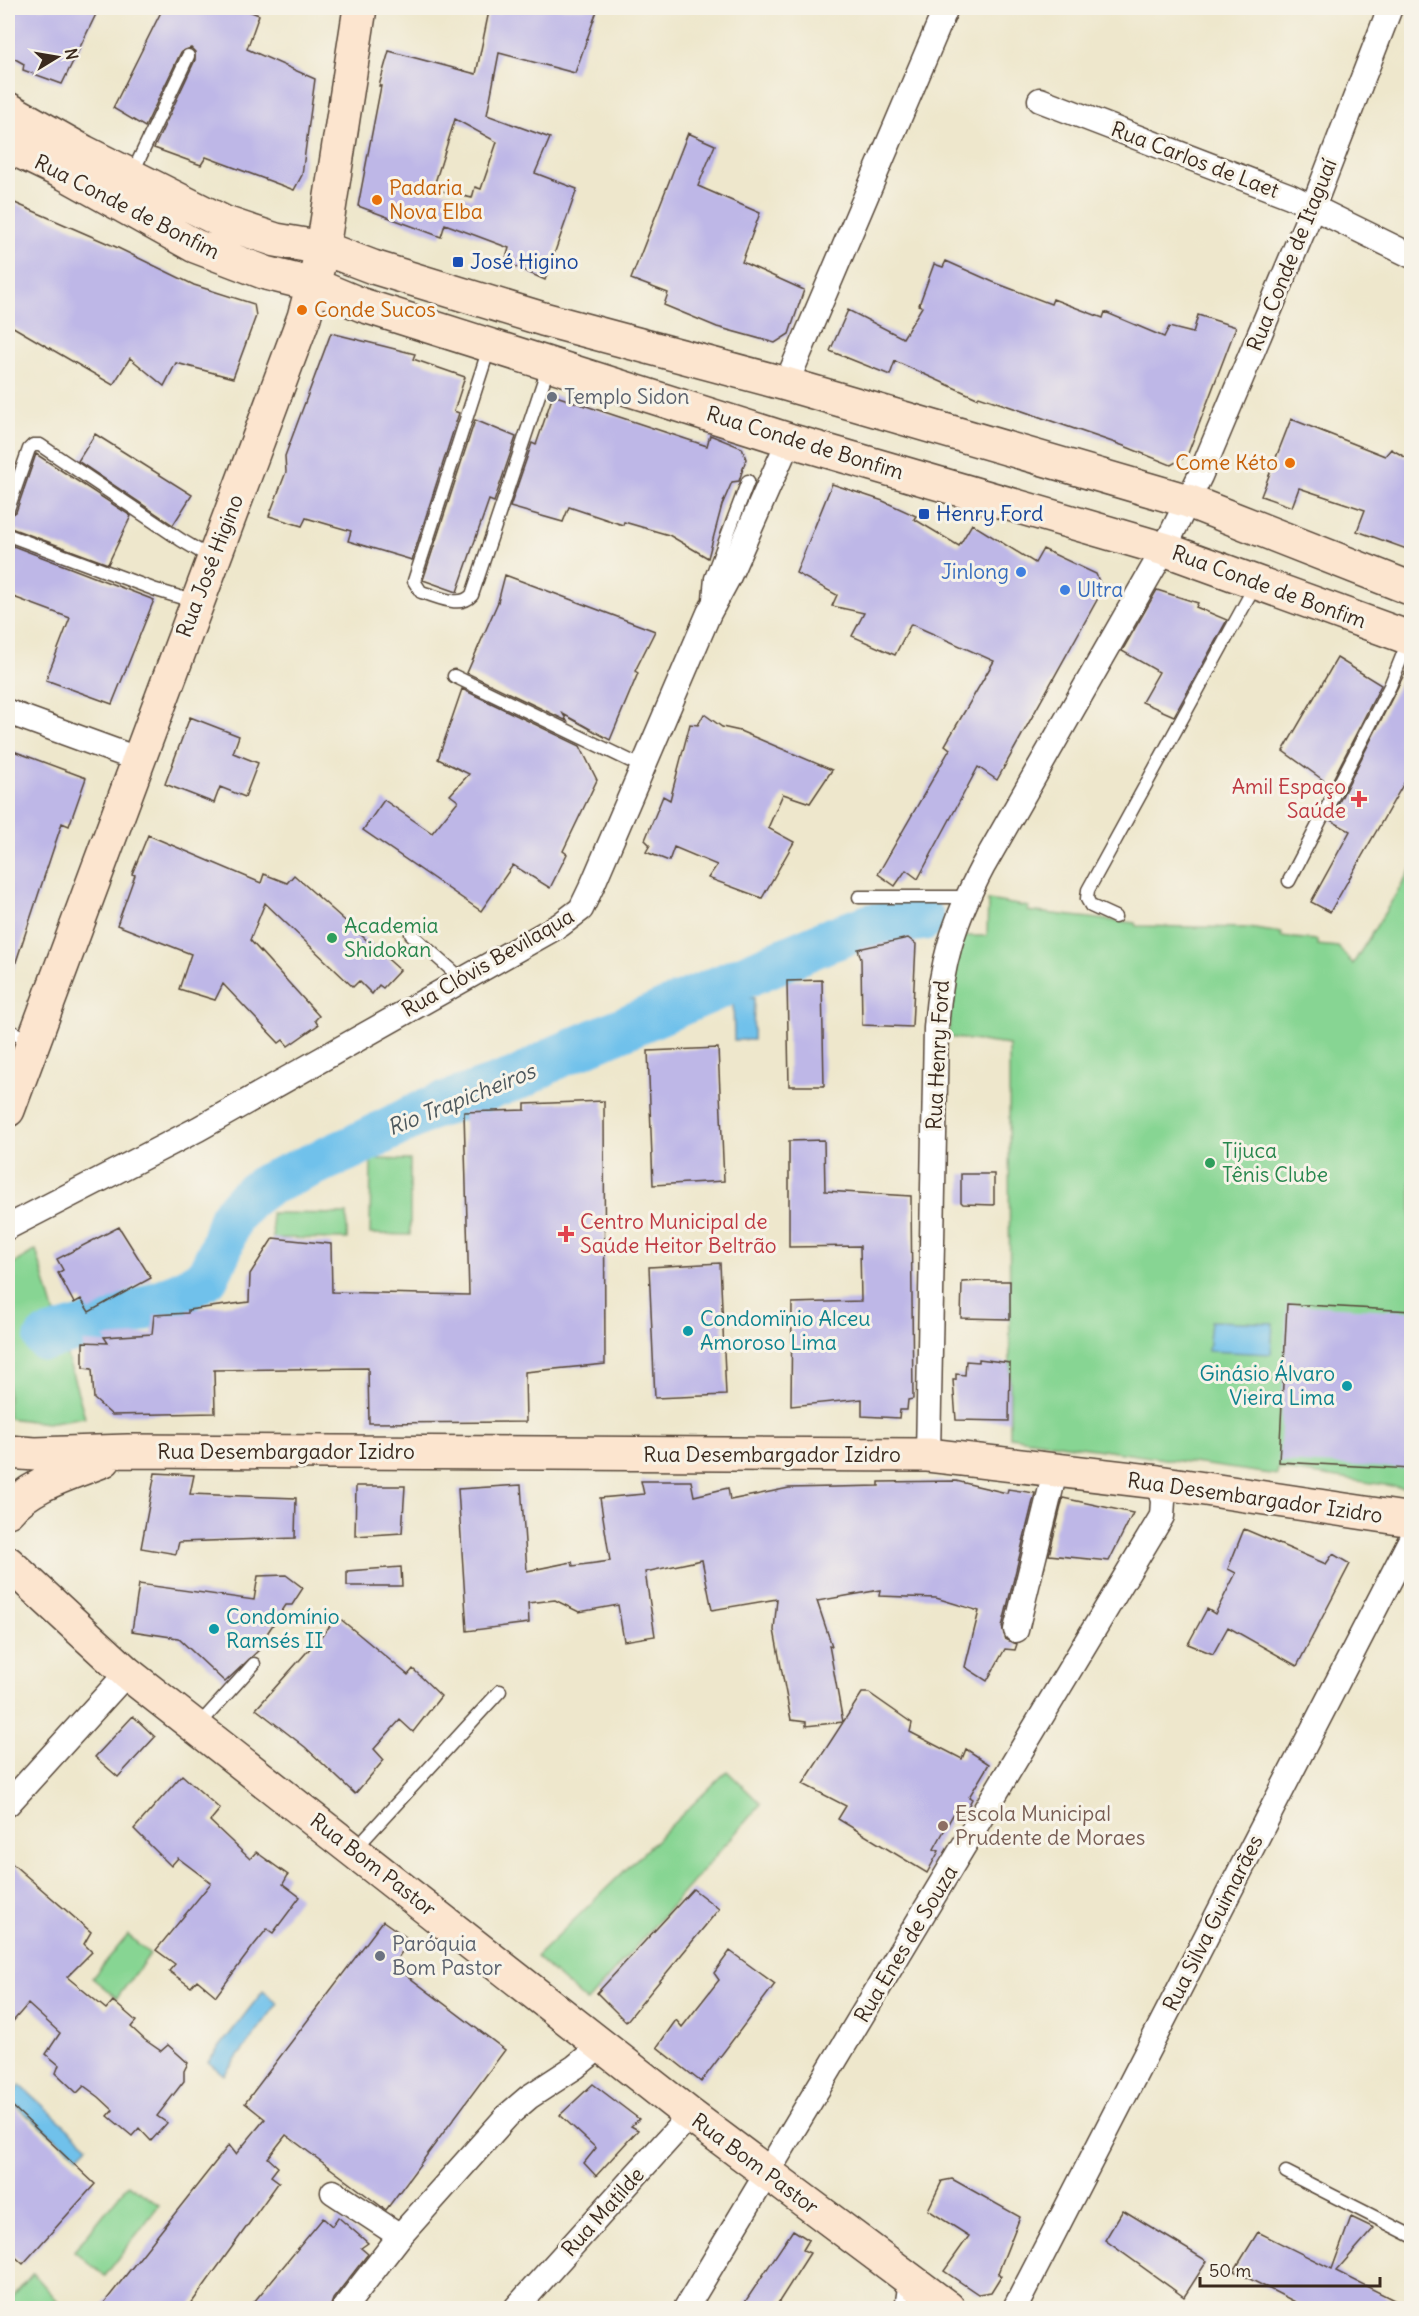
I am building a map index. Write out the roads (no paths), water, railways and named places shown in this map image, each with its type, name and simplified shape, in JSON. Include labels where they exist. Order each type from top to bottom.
[{"type":"street","name":"Rua José Higino","points":[[8,1110],[20,1036],[137,759],[314,285],[323,248],[360,8]]},
{"type":"street","points":[[786,384],[946,8]]},
{"type":"street","name":"Rua Conde de Itaguaí","points":[[1188,501],[1313,207],[1390,8]]},
{"type":"street","name":"Rua Carlos de Laet","points":[[1040,100],[1313,207],[1412,256]]},
{"type":"street","name":"Rua Conde de Bonfim","points":[[8,109],[225,223],[276,240],[323,248],[373,267],[543,319],[786,384],[1188,501],[1412,589]]},
{"type":"street","name":"Rua Conde de Bonfim","points":[[8,146],[66,174],[195,246],[266,273],[314,285],[362,305],[789,440],[1164,549],[1410,638]]},
{"type":"street","name":"Rua Clóvis Bevilaqua","points":[[8,1227],[198,1128],[560,925],[581,909],[645,768],[709,613],[729,576],[789,440]]},
{"type":"street","name":"Rua Henry Ford","points":[[928,1455],[936,1028],[939,986],[946,954],[967,897],[1164,549],[1188,501]]},
{"type":"street","points":[[8,712],[137,759]]},
{"type":"street","name":"Rua Desembargador Izidro","points":[[8,1433],[46,1442],[128,1451]]},
{"type":"street","points":[[8,1511],[24,1496],[59,1478],[128,1451]]},
{"type":"street","name":"Rua Desembargador Izidro","points":[[8,1452],[67,1454],[128,1451],[928,1455],[1055,1472],[1158,1482],[1412,1520]]},
{"type":"street","points":[[1016,1630],[1055,1472]]},
{"type":"street","name":"Rua Enes de Souza","points":[[686,2308],[1162,1516],[1164,1506],[1158,1482]]},
{"type":"street","name":"Rua Silva Guimarães","points":[[1015,2308],[1412,1537]]},
{"type":"street","name":"Rua Bom Pastor","points":[[8,1563],[127,1673],[768,2175],[903,2293],[948,2308]]},
{"type":"street","points":[[8,1804],[127,1673]]},
{"type":"street","points":[[345,2308],[400,2236],[508,2115],[529,2097],[576,2067],[603,2044]]},
{"type":"street","name":"Rua Matilde","points":[[516,2308],[690,2115]]},
{"type":"street","points":[[333,2192],[400,2236]]},
{"type":"lane","points":[[132,175],[188,56]]},
{"type":"lane","points":[[490,345],[414,581],[421,592],[460,602],[467,601],[472,595],[549,364]]},
{"type":"lane","points":[[8,509],[29,449],[33,445],[40,446],[213,559]]},
{"type":"lane","points":[[709,613],[711,578],[748,481]]},
{"type":"lane","points":[[8,535],[196,602]]},
{"type":"lane","points":[[1115,917],[1091,906],[1087,899],[1088,890],[1257,582]]},
{"type":"lane","points":[[1289,881],[1390,686],[1410,638]]},
{"type":"lane","points":[[454,676],[645,768]]},
{"type":"lane","points":[[859,897],[967,897]]},
{"type":"lane","points":[[411,934],[463,980]]},
{"type":"lane","points":[[196,1728],[254,1664]]},
{"type":"lane","points":[[354,1850],[500,1691]]},
{"type":"lane","points":[[1286,2172],[1412,2236]]},
{"type":"water","points":[[733,997],[754,998],[753,1040],[734,1040]]},
{"type":"water","points":[[1211,1321],[1273,1323],[1271,1354],[1208,1351]]},
{"type":"water","points":[[263,1991],[278,2003],[224,2075],[208,2062]]},
{"type":"water","points":[[20,2085],[88,2146],[78,2156],[9,2101]]},
{"type":"waterway","name":"Rio Trapicheiros","points":[[46,1339],[134,1313],[182,1292],[207,1277],[220,1250],[230,1218],[247,1199],[266,1185],[351,1148],[429,1109],[521,1077],[557,1057],[827,941],[872,925],[923,919]]},
{"type":"place","name":"Padaria Nova Elba","points":[[377,200]]},
{"type":"place","name":"José Higino","points":[[458,262]]},
{"type":"place","name":"Conde Sucos","points":[[302,310]]},
{"type":"place","name":"Templo Sidon","points":[[552,397]]},
{"type":"place","name":"Come Kéto","points":[[1290,463]]},
{"type":"place","name":"Henry Ford","points":[[924,514]]},
{"type":"place","name":"Jinlong","points":[[1021,572]]},
{"type":"place","name":"Ultra","points":[[1065,590]]},
{"type":"place","name":"Amil Espaço Saúde","points":[[1359,799]]},
{"type":"place","name":"Academia Shidokan","points":[[332,938]]},
{"type":"place","name":"Tijuca Tênis Clube","points":[[1210,1163]]},
{"type":"place","name":"Centro Municipal de Saúde Heitor Beltrão","points":[[566,1234]]},
{"type":"place","name":"Condomïnio Alceu Amoroso Lima","points":[[688,1331]]},
{"type":"place","name":"Ginásio Álvaro Vieira Lima","points":[[1347,1386]]},
{"type":"place","name":"Condomínio Ramsés II","points":[[214,1629]]},
{"type":"place","name":"Escola Municipal Prudente de Moraes","points":[[943,1826]]},
{"type":"place","name":"Paróquia Bom Pastor","points":[[380,1956]]}]
